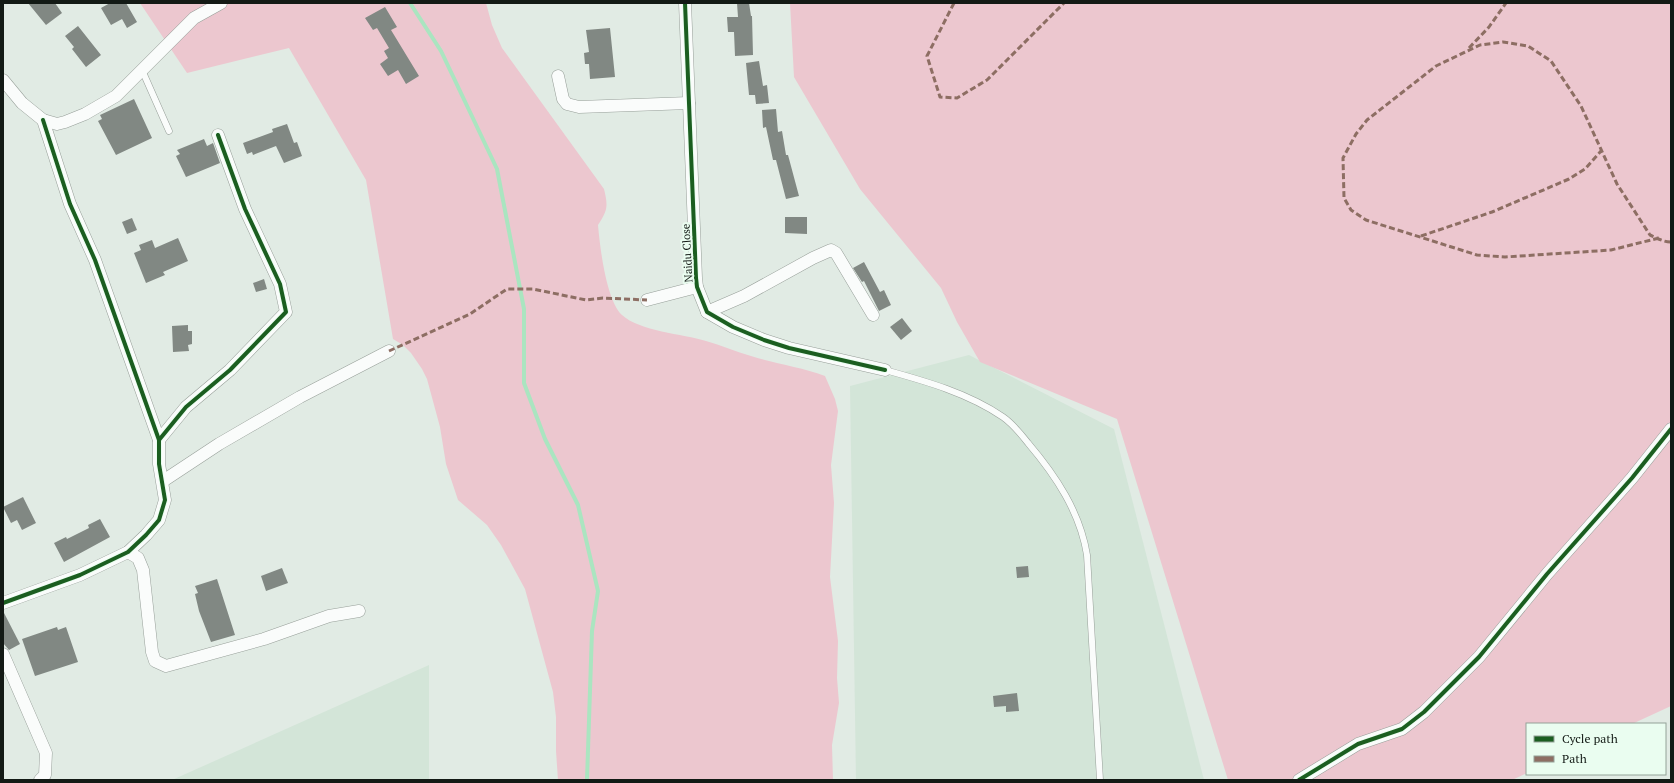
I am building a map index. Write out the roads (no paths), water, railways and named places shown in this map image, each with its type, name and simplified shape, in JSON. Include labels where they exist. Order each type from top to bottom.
[{"type":"street","points":[[3,80],[22,103],[43,120],[57,124],[85,114],[116,96],[194,18],[221,3]]},
{"type":"street","name":"Naidu Close","points":[[685,3],[697,287],[708,312]]},
{"type":"street","points":[[558,76],[563,99],[567,104],[579,107],[689,103]]},
{"type":"street","points":[[3,603],[80,575],[128,552],[159,520],[164,500],[163,481],[159,464],[159,440],[95,260],[70,204],[43,120]]},
{"type":"street","points":[[159,440],[186,408],[230,370],[286,312],[280,284],[245,209],[218,134]]},
{"type":"street","points":[[708,312],[744,296],[813,258],[831,250],[836,253],[873,315]]},
{"type":"street","points":[[647,300],[697,287]]},
{"type":"street","points":[[708,312],[733,327],[764,340],[885,370]]},
{"type":"street","points":[[163,481],[219,444],[300,397],[389,351]]},
{"type":"street","points":[[1299,780],[1358,744],[1402,729],[1424,712],[1479,657],[1547,574],[1632,478],[1671,430]]},
{"type":"street","points":[[128,552],[138,558],[143,570],[152,652],[155,661],[166,666],[264,639],[329,616],[359,611]]},
{"type":"street","points":[[3,654],[46,753],[45,775],[40,780]]},
{"type":"lane","points":[[142,70],[169,131]]},
{"type":"lane","points":[[885,370],[953,391],[1004,417],[1016,428],[1039,456],[1058,482],[1073,509],[1084,536],[1087,554],[1100,780]]},
{"type":"waterway","points":[[410,3],[441,51],[497,169],[524,309],[524,383],[545,439],[578,505],[598,591],[592,631],[587,780]]}]
